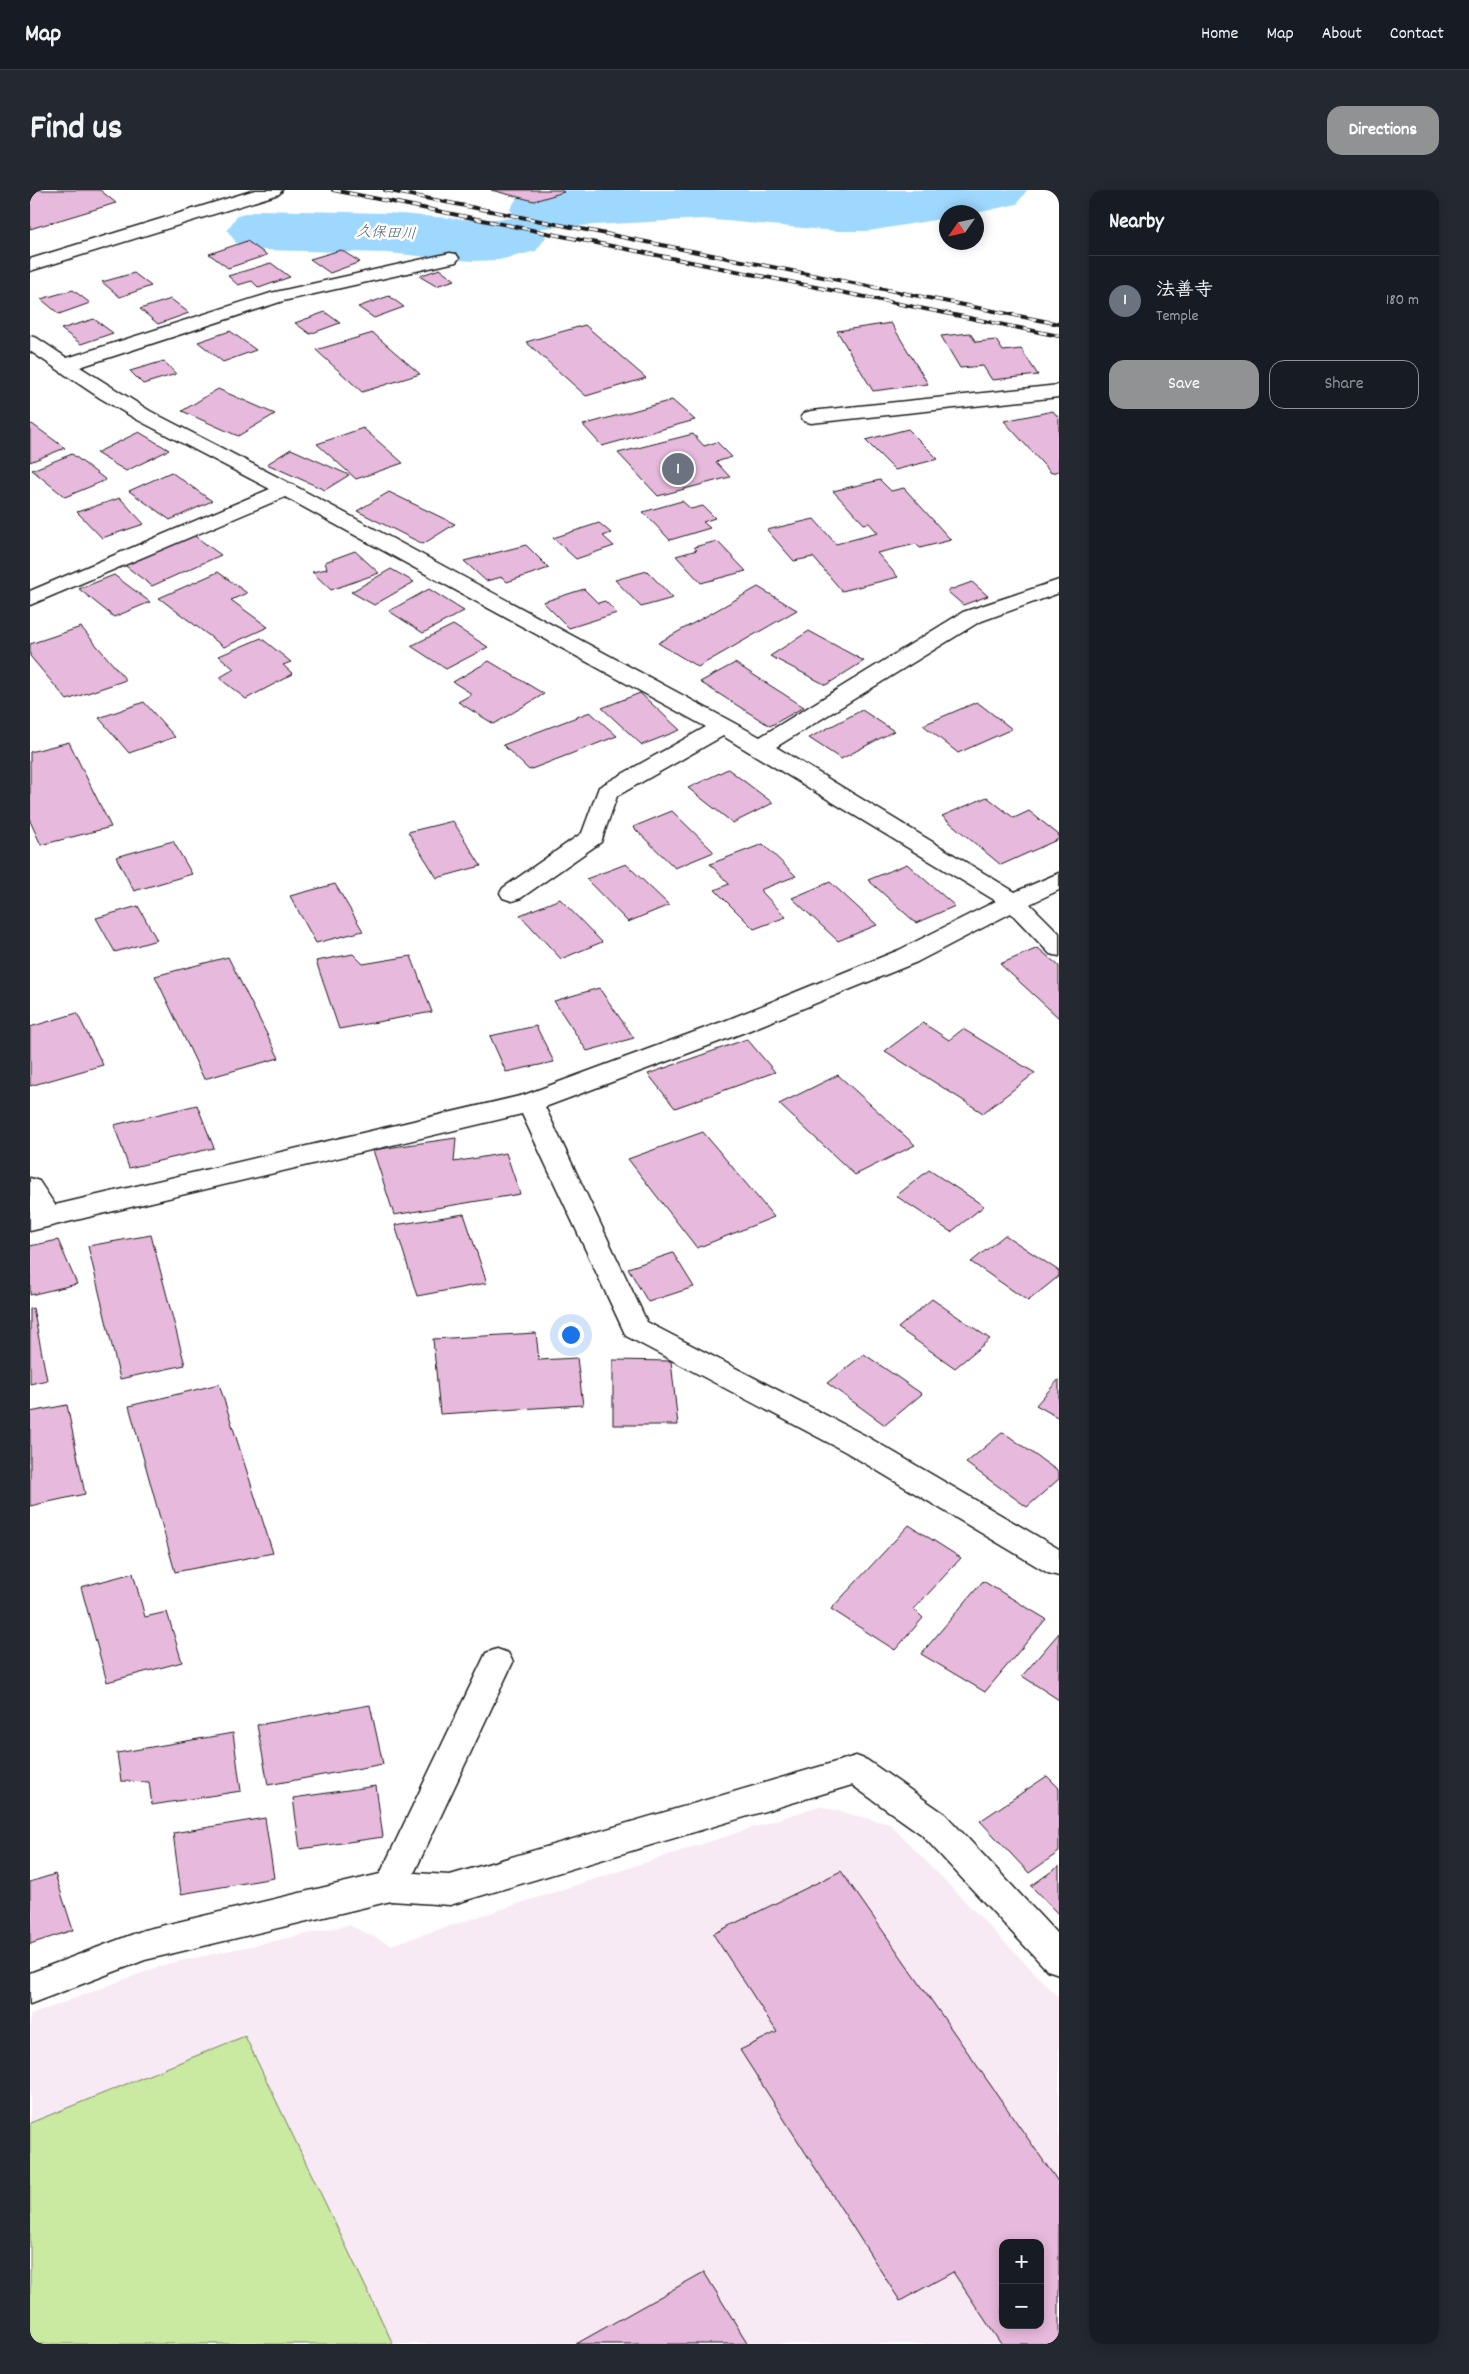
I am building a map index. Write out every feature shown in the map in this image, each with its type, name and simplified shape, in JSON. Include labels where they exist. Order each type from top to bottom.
[{"type":"street","points":[[30,265],[273,190]]},
{"type":"street","points":[[66,365],[278,297],[450,258]]},
{"type":"street","points":[[30,342],[107,394],[143,415],[286,488],[760,746],[1014,902],[1059,948]]},
{"type":"street","points":[[811,417],[1059,391]]},
{"type":"street","points":[[30,599],[286,488]]},
{"type":"street","points":[[760,746],[971,617],[1059,586]]},
{"type":"street","points":[[512,893],[593,837],[607,792],[723,727]]},
{"type":"street","points":[[30,1188],[39,1219],[530,1103],[736,1026],[908,956],[1014,902],[1059,882]]},
{"type":"street","points":[[530,1103],[636,1329],[856,1444],[1059,1564]]},
{"type":"street","points":[[391,1886],[497,1662]]},
{"type":"street","points":[[30,1989],[144,1945],[391,1886],[450,1890],[856,1770],[933,1824],[1059,1959]]},
{"type":"shaded area","points":[[819,1806],[890,1824],[1059,1998],[1059,2344],[30,2344],[30,2015],[166,1964],[349,1925],[391,1945]]},
{"type":"green space","points":[[245,2036],[393,2344],[30,2344],[30,2123]]},
{"type":"building","points":[[30,190],[100,190],[116,203],[30,229]]},
{"type":"building","points":[[491,190],[560,190],[564,192],[534,201]]},
{"type":"building","points":[[247,241],[267,255],[228,268],[209,254]]},
{"type":"building","points":[[341,250],[360,262],[330,273],[310,259]]},
{"type":"building","points":[[271,263],[290,277],[259,288],[252,281],[238,285],[228,276]]},
{"type":"building","points":[[440,269],[455,280],[436,286],[419,276]]},
{"type":"building","points":[[134,273],[151,286],[120,297],[102,282]]},
{"type":"building","points":[[73,290],[90,303],[59,314],[41,299]]},
{"type":"building","points":[[389,296],[404,307],[374,318],[358,307]]},
{"type":"building","points":[[171,299],[189,313],[158,324],[140,309]]},
{"type":"building","points":[[325,312],[340,323],[310,334],[295,323]]},
{"type":"building","points":[[94,319],[113,333],[81,344],[61,329]]},
{"type":"building","points":[[891,323],[928,384],[873,391],[837,331]]},
{"type":"building","points":[[585,325],[646,378],[586,396],[526,342]]},
{"type":"building","points":[[230,331],[256,350],[223,362],[198,342]]},
{"type":"building","points":[[373,333],[420,374],[362,392],[316,350]]},
{"type":"building","points":[[970,333],[976,342],[996,340],[1003,351],[1021,349],[1038,375],[992,380],[983,366],[960,368],[941,336]]},
{"type":"building","points":[[164,361],[176,374],[143,384],[130,371]]},
{"type":"building","points":[[218,389],[275,414],[238,436],[182,411]]},
{"type":"building","points":[[672,400],[695,420],[602,446],[583,425]]},
{"type":"building","points":[[1053,411],[1059,418],[1059,471],[1051,473],[1004,421]]},
{"type":"building","points":[[32,424],[65,448],[30,462],[30,425]]},
{"type":"building","points":[[363,428],[403,463],[356,479],[317,444]]},
{"type":"building","points":[[908,429],[938,459],[895,470],[865,440]]},
{"type":"building","points":[[139,432],[169,450],[126,471],[96,453]]},
{"type":"building","points":[[693,434],[704,446],[717,442],[732,457],[716,462],[730,477],[658,496],[618,453]]},
{"type":"building","points":[[291,449],[349,475],[325,490],[267,464]]},
{"type":"building","points":[[72,454],[106,480],[65,497],[32,470]]},
{"type":"building","points":[[171,472],[212,501],[170,520],[129,491]]},
{"type":"building","points":[[880,480],[891,491],[904,488],[951,540],[920,548],[916,544],[877,553],[898,577],[842,591],[813,557],[794,561],[767,530],[814,519],[836,544],[878,533],[869,523],[864,524],[833,491]]},
{"type":"building","points":[[389,492],[455,524],[423,544],[357,511]]},
{"type":"building","points":[[120,498],[144,524],[102,538],[77,512]]},
{"type":"building","points":[[682,501],[691,509],[703,506],[715,518],[703,522],[710,528],[670,540],[643,512]]},
{"type":"building","points":[[599,523],[611,533],[603,536],[614,546],[576,559],[553,538]]},
{"type":"building","points":[[192,534],[221,555],[152,586],[123,564]]},
{"type":"building","points":[[717,541],[746,571],[701,583],[676,556],[697,550],[694,547]]},
{"type":"building","points":[[526,545],[549,568],[507,582],[502,577],[486,581],[464,561]]},
{"type":"building","points":[[355,551],[379,573],[331,590],[312,572],[327,569],[325,562]]},
{"type":"building","points":[[391,569],[414,582],[374,605],[351,592]]},
{"type":"building","points":[[647,571],[673,598],[641,607],[615,580]]},
{"type":"building","points":[[218,572],[247,593],[231,600],[268,627],[224,647],[159,598]]},
{"type":"building","points":[[114,575],[150,602],[114,617],[79,589]]},
{"type":"building","points":[[972,582],[988,596],[963,605],[947,591]]},
{"type":"building","points":[[758,587],[797,610],[698,667],[658,643]]},
{"type":"building","points":[[429,589],[464,611],[423,633],[389,611]]},
{"type":"building","points":[[584,589],[598,603],[605,601],[617,613],[569,628],[543,602]]},
{"type":"building","points":[[453,625],[488,647],[446,669],[411,646]]},
{"type":"building","points":[[81,627],[126,680],[67,700],[30,656],[30,644]]},
{"type":"building","points":[[809,631],[864,661],[826,685],[770,656]]},
{"type":"building","points":[[261,638],[291,662],[283,665],[293,674],[246,699],[219,678],[234,669],[219,656]]},
{"type":"building","points":[[489,661],[544,694],[494,724],[458,702],[472,694],[453,682]]},
{"type":"building","points":[[735,663],[804,707],[770,726],[700,682]]},
{"type":"building","points":[[640,693],[680,730],[642,745],[602,708]]},
{"type":"building","points":[[144,702],[175,737],[129,753],[99,718]]},
{"type":"building","points":[[977,702],[1012,729],[958,753],[923,725]]},
{"type":"building","points":[[862,710],[894,731],[841,759],[809,738]]},
{"type":"building","points":[[590,712],[617,736],[529,770],[503,745]]},
{"type":"building","points":[[69,742],[111,827],[41,845],[30,821],[30,752]]},
{"type":"building","points":[[728,769],[773,803],[733,823],[688,788]]},
{"type":"building","points":[[987,797],[1014,818],[1029,811],[1059,835],[1059,839],[1001,865],[942,816]]},
{"type":"building","points":[[672,811],[714,852],[675,868],[633,827]]},
{"type":"building","points":[[453,821],[481,866],[437,878],[408,832]]},
{"type":"building","points":[[173,841],[192,874],[134,891],[116,857]]},
{"type":"building","points":[[763,844],[796,876],[760,890],[786,917],[754,929],[715,890],[729,884],[710,864]]},
{"type":"building","points":[[626,864],[669,905],[628,922],[586,879]]},
{"type":"building","points":[[907,864],[955,906],[916,923],[868,880]]},
{"type":"building","points":[[830,882],[877,925],[838,941],[792,898]]},
{"type":"building","points":[[335,884],[363,931],[316,943],[290,896]]},
{"type":"building","points":[[560,899],[602,942],[561,959],[520,915]]},
{"type":"building","points":[[138,906],[157,940],[115,952],[96,918]]},
{"type":"building","points":[[1038,948],[1059,966],[1059,1018],[1000,964]]},
{"type":"building","points":[[353,954],[363,964],[411,956],[432,1012],[339,1029],[316,961]]},
{"type":"building","points":[[228,957],[279,1058],[204,1079],[155,976]]},
{"type":"building","points":[[599,988],[634,1038],[587,1051],[554,1001]]},
{"type":"building","points":[[77,1013],[103,1065],[30,1086],[30,1027]]},
{"type":"building","points":[[923,1023],[949,1040],[963,1029],[1035,1073],[983,1113],[885,1051]]},
{"type":"building","points":[[536,1026],[554,1062],[506,1072],[490,1036]]},
{"type":"building","points":[[747,1039],[775,1072],[675,1108],[648,1074]]},
{"type":"building","points":[[838,1075],[915,1145],[855,1175],[779,1104]]},
{"type":"building","points":[[197,1105],[214,1148],[129,1168],[114,1125]]},
{"type":"building","points":[[703,1132],[774,1217],[697,1248],[628,1159]]},
{"type":"building","points":[[456,1138],[454,1162],[506,1153],[520,1194],[394,1215],[373,1150]]},
{"type":"building","points":[[929,1170],[984,1206],[951,1232],[896,1196]]},
{"type":"building","points":[[464,1214],[487,1283],[417,1296],[395,1225]]},
{"type":"building","points":[[151,1235],[185,1365],[120,1379],[88,1246]]},
{"type":"building","points":[[1005,1235],[1059,1271],[1059,1276],[1028,1301],[971,1262]]},
{"type":"building","points":[[58,1240],[77,1284],[30,1295],[30,1246]]},
{"type":"building","points":[[673,1253],[694,1287],[648,1302],[628,1268]]},
{"type":"building","points":[[932,1299],[990,1339],[955,1368],[898,1328]]},
{"type":"building","points":[[33,1308],[47,1380],[30,1384],[30,1309]]},
{"type":"building","points":[[536,1333],[539,1360],[577,1358],[583,1405],[440,1414],[433,1339]]},
{"type":"building","points":[[864,1354],[922,1394],[885,1425],[827,1383]]},
{"type":"building","points":[[613,1360],[671,1361],[678,1425],[613,1425]]},
{"type":"building","points":[[1059,1379],[1059,1418],[1036,1405]]},
{"type":"building","points":[[219,1384],[273,1553],[175,1572],[129,1406]]},
{"type":"building","points":[[67,1405],[85,1494],[30,1506],[30,1412]]},
{"type":"building","points":[[1003,1432],[1059,1472],[1059,1479],[1027,1507],[966,1463]]},
{"type":"building","points":[[909,1525],[961,1558],[914,1609],[923,1618],[895,1650],[831,1609]]},
{"type":"building","points":[[133,1573],[145,1617],[167,1612],[182,1662],[107,1682],[81,1587]]},
{"type":"building","points":[[983,1581],[1046,1619],[985,1692],[921,1654]]},
{"type":"building","points":[[1059,1633],[1059,1700],[1022,1676]]},
{"type":"building","points":[[370,1705],[383,1764],[268,1785],[257,1725]]},
{"type":"building","points":[[233,1733],[241,1791],[152,1805],[149,1782],[121,1781],[117,1753]]},
{"type":"building","points":[[1047,1776],[1059,1788],[1059,1852],[1029,1873],[980,1821]]},
{"type":"building","points":[[376,1786],[383,1837],[300,1849],[293,1798]]},
{"type":"building","points":[[265,1818],[274,1878],[181,1894],[173,1833]]},
{"type":"building","points":[[1059,1866],[1059,1915],[1031,1886]]},
{"type":"building","points":[[841,1871],[1059,2183],[1059,2344],[1001,2344],[953,2272],[900,2301],[740,2050],[777,2032],[713,1934]]},
{"type":"building","points":[[55,1874],[73,1930],[30,1944],[30,1882]]},
{"type":"building","points":[[704,2272],[748,2344],[576,2344]]},
{"type":"waterway","name":"久保田川","points":[[543,209],[571,205],[703,199],[836,211],[869,211],[994,190]]},
{"type":"waterway","name":"久保田川","points":[[261,230],[388,233],[472,241],[499,240],[512,237]]},
{"type":"railway","points":[[333,190],[1059,336]]},
{"type":"railway","points":[[385,190],[1059,324]]},
{"type":"place","name":"法善寺","points":[[678,469]]}]
